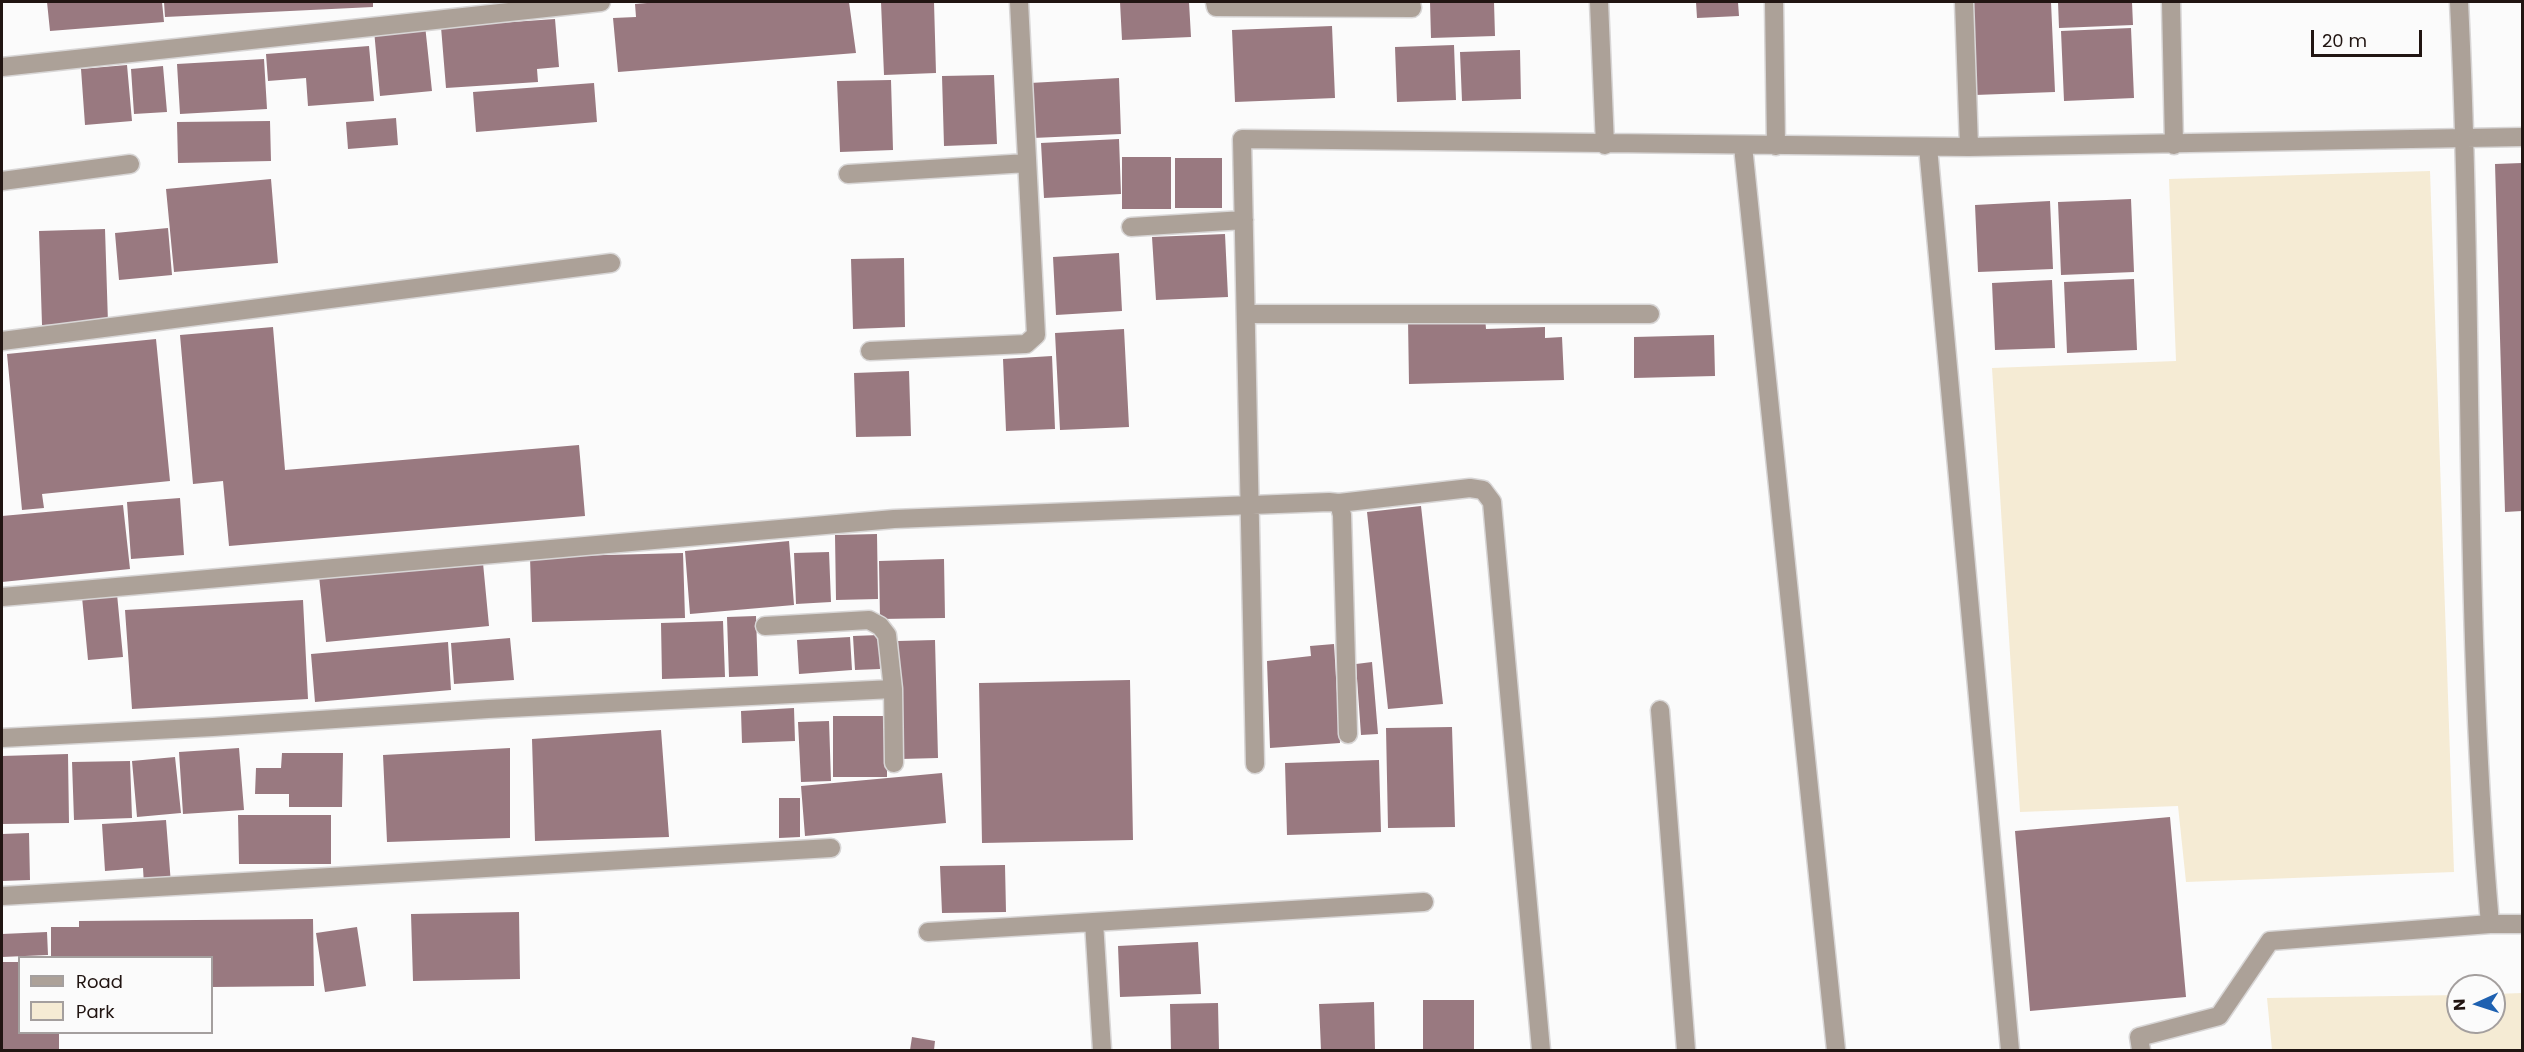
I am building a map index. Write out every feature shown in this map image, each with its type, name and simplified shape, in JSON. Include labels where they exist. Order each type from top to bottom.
[{"type":"street","points":[[2,67],[601,2]]},
{"type":"street","points":[[870,351],[1026,344],[1036,335],[1019,2]]},
{"type":"street","points":[[1215,2],[1216,8],[1412,8],[1411,2]]},
{"type":"street","points":[[1599,2],[1605,145]]},
{"type":"street","points":[[1774,2],[1776,146]]},
{"type":"street","points":[[1964,2],[1969,147]]},
{"type":"street","points":[[2171,2],[2174,145]]},
{"type":"street","points":[[2459,2],[2466,140],[2472,617],[2481,825],[2490,924]]},
{"type":"street","points":[[1255,764],[1242,140],[1969,147],[2466,140],[2523,137]]},
{"type":"street","points":[[1743,146],[1836,1050]]},
{"type":"street","points":[[1928,147],[2010,1050]]},
{"type":"street","points":[[2,182],[130,164]]},
{"type":"street","points":[[848,174],[1027,164]]},
{"type":"street","points":[[1131,227],[1244,220]]},
{"type":"street","points":[[2,342],[611,263]]},
{"type":"street","points":[[1246,314],[1650,314]]},
{"type":"street","points":[[2,597],[894,519],[1339,503],[1470,488],[1483,490],[1492,502],[1541,1050]]},
{"type":"street","points":[[1339,503],[1342,516],[1348,734]]},
{"type":"street","points":[[765,626],[869,620],[880,626],[887,635],[893,689],[894,763]]},
{"type":"street","points":[[2,738],[488,709],[893,689]]},
{"type":"street","points":[[1660,710],[1686,1050]]},
{"type":"street","points":[[2,896],[831,848]]},
{"type":"street","points":[[928,932],[1424,902]]},
{"type":"street","points":[[1094,922],[1102,1050]]},
{"type":"street","points":[[2141,1050],[2139,1037],[2219,1016],[2270,941],[2490,924],[2523,924]]},
{"type":"green space","points":[[2430,171],[2454,872],[2186,882],[2178,806],[2020,812],[1992,368],[2176,361],[2169,179]]},
{"type":"green space","points":[[2522,993],[2522,1050],[2272,1050],[2267,998],[2446,995],[2446,1034],[2506,1034],[2506,994]]},
{"type":"building","points":[[47,2],[162,2],[164,22],[50,31]]},
{"type":"building","points":[[164,2],[373,2],[373,7],[165,17]]},
{"type":"building","points":[[849,2],[856,53],[618,72],[613,18],[636,17],[635,4]]},
{"type":"building","points":[[881,2],[934,2],[936,73],[884,75]]},
{"type":"building","points":[[1120,2],[1189,2],[1191,37],[1122,40]]},
{"type":"building","points":[[1430,2],[1494,2],[1495,36],[1431,38]]},
{"type":"building","points":[[1696,2],[1738,2],[1739,16],[1697,18]]},
{"type":"building","points":[[1971,2],[2051,2],[2055,92],[1975,95]]},
{"type":"building","points":[[2058,2],[2132,2],[2133,25],[2059,28]]},
{"type":"building","points":[[555,19],[559,67],[537,69],[538,82],[446,88],[441,27]]},
{"type":"building","points":[[425,25],[432,91],[380,96],[374,30]]},
{"type":"building","points":[[1332,26],[1335,98],[1235,102],[1232,30]]},
{"type":"building","points":[[2131,28],[2134,98],[2064,101],[2061,31]]},
{"type":"building","points":[[1454,45],[1456,100],[1397,102],[1395,47]]},
{"type":"building","points":[[369,46],[374,101],[308,106],[306,78],[268,81],[266,54]]},
{"type":"building","points":[[1520,50],[1521,99],[1462,101],[1460,52]]},
{"type":"building","points":[[264,59],[267,109],[180,114],[177,64]]},
{"type":"building","points":[[127,65],[132,121],[85,125],[81,69]]},
{"type":"building","points":[[163,66],[167,112],[134,114],[131,69]]},
{"type":"building","points":[[994,75],[997,144],[944,146],[942,76]]},
{"type":"building","points":[[1119,78],[1121,134],[1033,138],[1030,83]]},
{"type":"building","points":[[891,80],[893,150],[840,152],[837,81]]},
{"type":"building","points":[[594,83],[597,122],[476,132],[473,92]]},
{"type":"building","points":[[396,118],[398,145],[348,149],[346,122]]},
{"type":"building","points":[[270,121],[271,161],[178,163],[177,122]]},
{"type":"building","points":[[1119,139],[1121,194],[1044,198],[1041,143]]},
{"type":"building","points":[[1122,157],[1171,157],[1171,209],[1122,209]]},
{"type":"building","points":[[1175,158],[1222,158],[1222,208],[1175,208]]},
{"type":"building","points":[[2522,163],[2522,511],[2505,512],[2495,164]]},
{"type":"building","points":[[271,179],[278,263],[174,272],[166,189]]},
{"type":"building","points":[[2131,199],[2134,272],[2061,275],[2058,202]]},
{"type":"building","points":[[2050,201],[2053,269],[1978,272],[1975,205]]},
{"type":"building","points":[[168,228],[172,275],[119,280],[115,233]]},
{"type":"building","points":[[105,229],[108,323],[42,325],[39,231]]},
{"type":"building","points":[[1225,234],[1228,297],[1156,300],[1152,237]]},
{"type":"building","points":[[1119,253],[1122,311],[1056,315],[1053,257]]},
{"type":"building","points":[[904,258],[905,327],[853,329],[851,259]]},
{"type":"building","points":[[2134,279],[2137,350],[2067,353],[2064,282]]},
{"type":"building","points":[[2052,280],[2055,348],[1995,350],[1992,283]]},
{"type":"building","points":[[1485,316],[1486,329],[1545,327],[1545,338],[1562,337],[1564,380],[1409,384],[1408,319]]},
{"type":"building","points":[[273,327],[285,470],[579,445],[585,516],[229,546],[223,481],[193,484],[180,335]]},
{"type":"building","points":[[1124,329],[1129,427],[1060,430],[1055,333]]},
{"type":"building","points":[[1714,335],[1715,376],[1634,378],[1634,337]]},
{"type":"building","points":[[156,339],[170,481],[42,494],[44,508],[22,510],[7,354]]},
{"type":"building","points":[[1052,356],[1055,429],[1006,431],[1003,359]]},
{"type":"building","points":[[909,371],[911,436],[856,437],[854,373]]},
{"type":"building","points":[[180,498],[184,555],[131,559],[127,502]]},
{"type":"building","points":[[123,505],[130,569],[2,582],[2,516]]},
{"type":"building","points":[[1421,506],[1443,704],[1388,709],[1367,512]]},
{"type":"building","points":[[877,534],[878,599],[836,600],[835,535]]},
{"type":"building","points":[[789,541],[794,605],[690,614],[685,551]]},
{"type":"building","points":[[829,552],[831,602],[796,604],[794,553]]},
{"type":"building","points":[[683,553],[685,618],[532,622],[530,557]]},
{"type":"building","points":[[944,559],[945,618],[880,619],[879,561]]},
{"type":"building","points":[[483,563],[489,626],[326,642],[319,576]]},
{"type":"building","points":[[117,594],[123,657],[88,660],[82,597]]},
{"type":"building","points":[[303,600],[308,699],[132,709],[125,610]]},
{"type":"building","points":[[756,616],[758,676],[729,677],[727,617]]},
{"type":"building","points":[[723,621],[725,677],[662,679],[661,623]]},
{"type":"building","points":[[879,635],[880,669],[855,670],[853,636]]},
{"type":"building","points":[[850,637],[852,670],[799,674],[797,640]]},
{"type":"building","points":[[510,638],[514,680],[454,684],[451,643]]},
{"type":"building","points":[[935,640],[938,758],[901,759],[898,641]]},
{"type":"building","points":[[448,642],[451,690],[315,702],[311,654]]},
{"type":"building","points":[[1334,644],[1340,743],[1270,748],[1267,661],[1311,656],[1310,646]]},
{"type":"building","points":[[1372,662],[1378,734],[1361,735],[1356,664]]},
{"type":"building","points":[[1130,680],[1133,840],[982,843],[979,683]]},
{"type":"building","points":[[794,708],[795,741],[742,743],[741,711]]},
{"type":"building","points":[[833,716],[887,716],[887,777],[833,777]]},
{"type":"building","points":[[829,721],[831,781],[801,782],[798,722]]},
{"type":"building","points":[[1452,727],[1455,827],[1388,828],[1386,728]]},
{"type":"building","points":[[661,730],[669,837],[535,841],[532,739]]},
{"type":"building","points":[[239,748],[244,810],[183,814],[179,752]]},
{"type":"building","points":[[510,748],[510,838],[387,842],[383,755]]},
{"type":"building","points":[[282,753],[343,753],[342,807],[289,807],[289,794],[255,794],[256,768],[281,768]]},
{"type":"building","points":[[68,754],[69,823],[2,824],[2,756]]},
{"type":"building","points":[[175,757],[181,813],[137,817],[132,761]]},
{"type":"building","points":[[1379,760],[1381,832],[1287,835],[1285,763]]},
{"type":"building","points":[[130,761],[132,818],[74,820],[72,762]]},
{"type":"building","points":[[942,773],[946,823],[805,836],[801,786]]},
{"type":"building","points":[[779,798],[800,798],[800,837],[779,838]]},
{"type":"building","points":[[238,815],[331,815],[331,864],[239,864]]},
{"type":"building","points":[[2170,817],[2186,997],[2030,1011],[2015,831]]},
{"type":"building","points":[[166,820],[171,884],[144,885],[143,868],[105,871],[102,824]]},
{"type":"building","points":[[29,833],[30,880],[2,881],[2,834]]},
{"type":"building","points":[[1005,865],[1006,912],[942,913],[940,866]]},
{"type":"building","points":[[519,912],[520,979],[413,981],[411,914]]},
{"type":"building","points":[[313,919],[314,986],[213,987],[213,956],[51,956],[51,927],[79,927],[79,921]]},
{"type":"building","points":[[357,927],[366,986],[325,992],[316,933]]},
{"type":"building","points":[[47,932],[48,955],[2,957],[2,934]]},
{"type":"building","points":[[1198,942],[1201,994],[1120,997],[1118,946]]},
{"type":"building","points":[[2,962],[18,962],[18,1034],[59,1034],[59,1050],[2,1050]]},
{"type":"building","points":[[1423,1000],[1474,1000],[1474,1050],[1423,1050]]},
{"type":"building","points":[[1374,1002],[1375,1050],[1321,1050],[1319,1004]]},
{"type":"building","points":[[1218,1003],[1219,1050],[1171,1050],[1170,1004]]},
{"type":"building","points":[[912,1037],[935,1041],[934,1050],[910,1050]]}]
